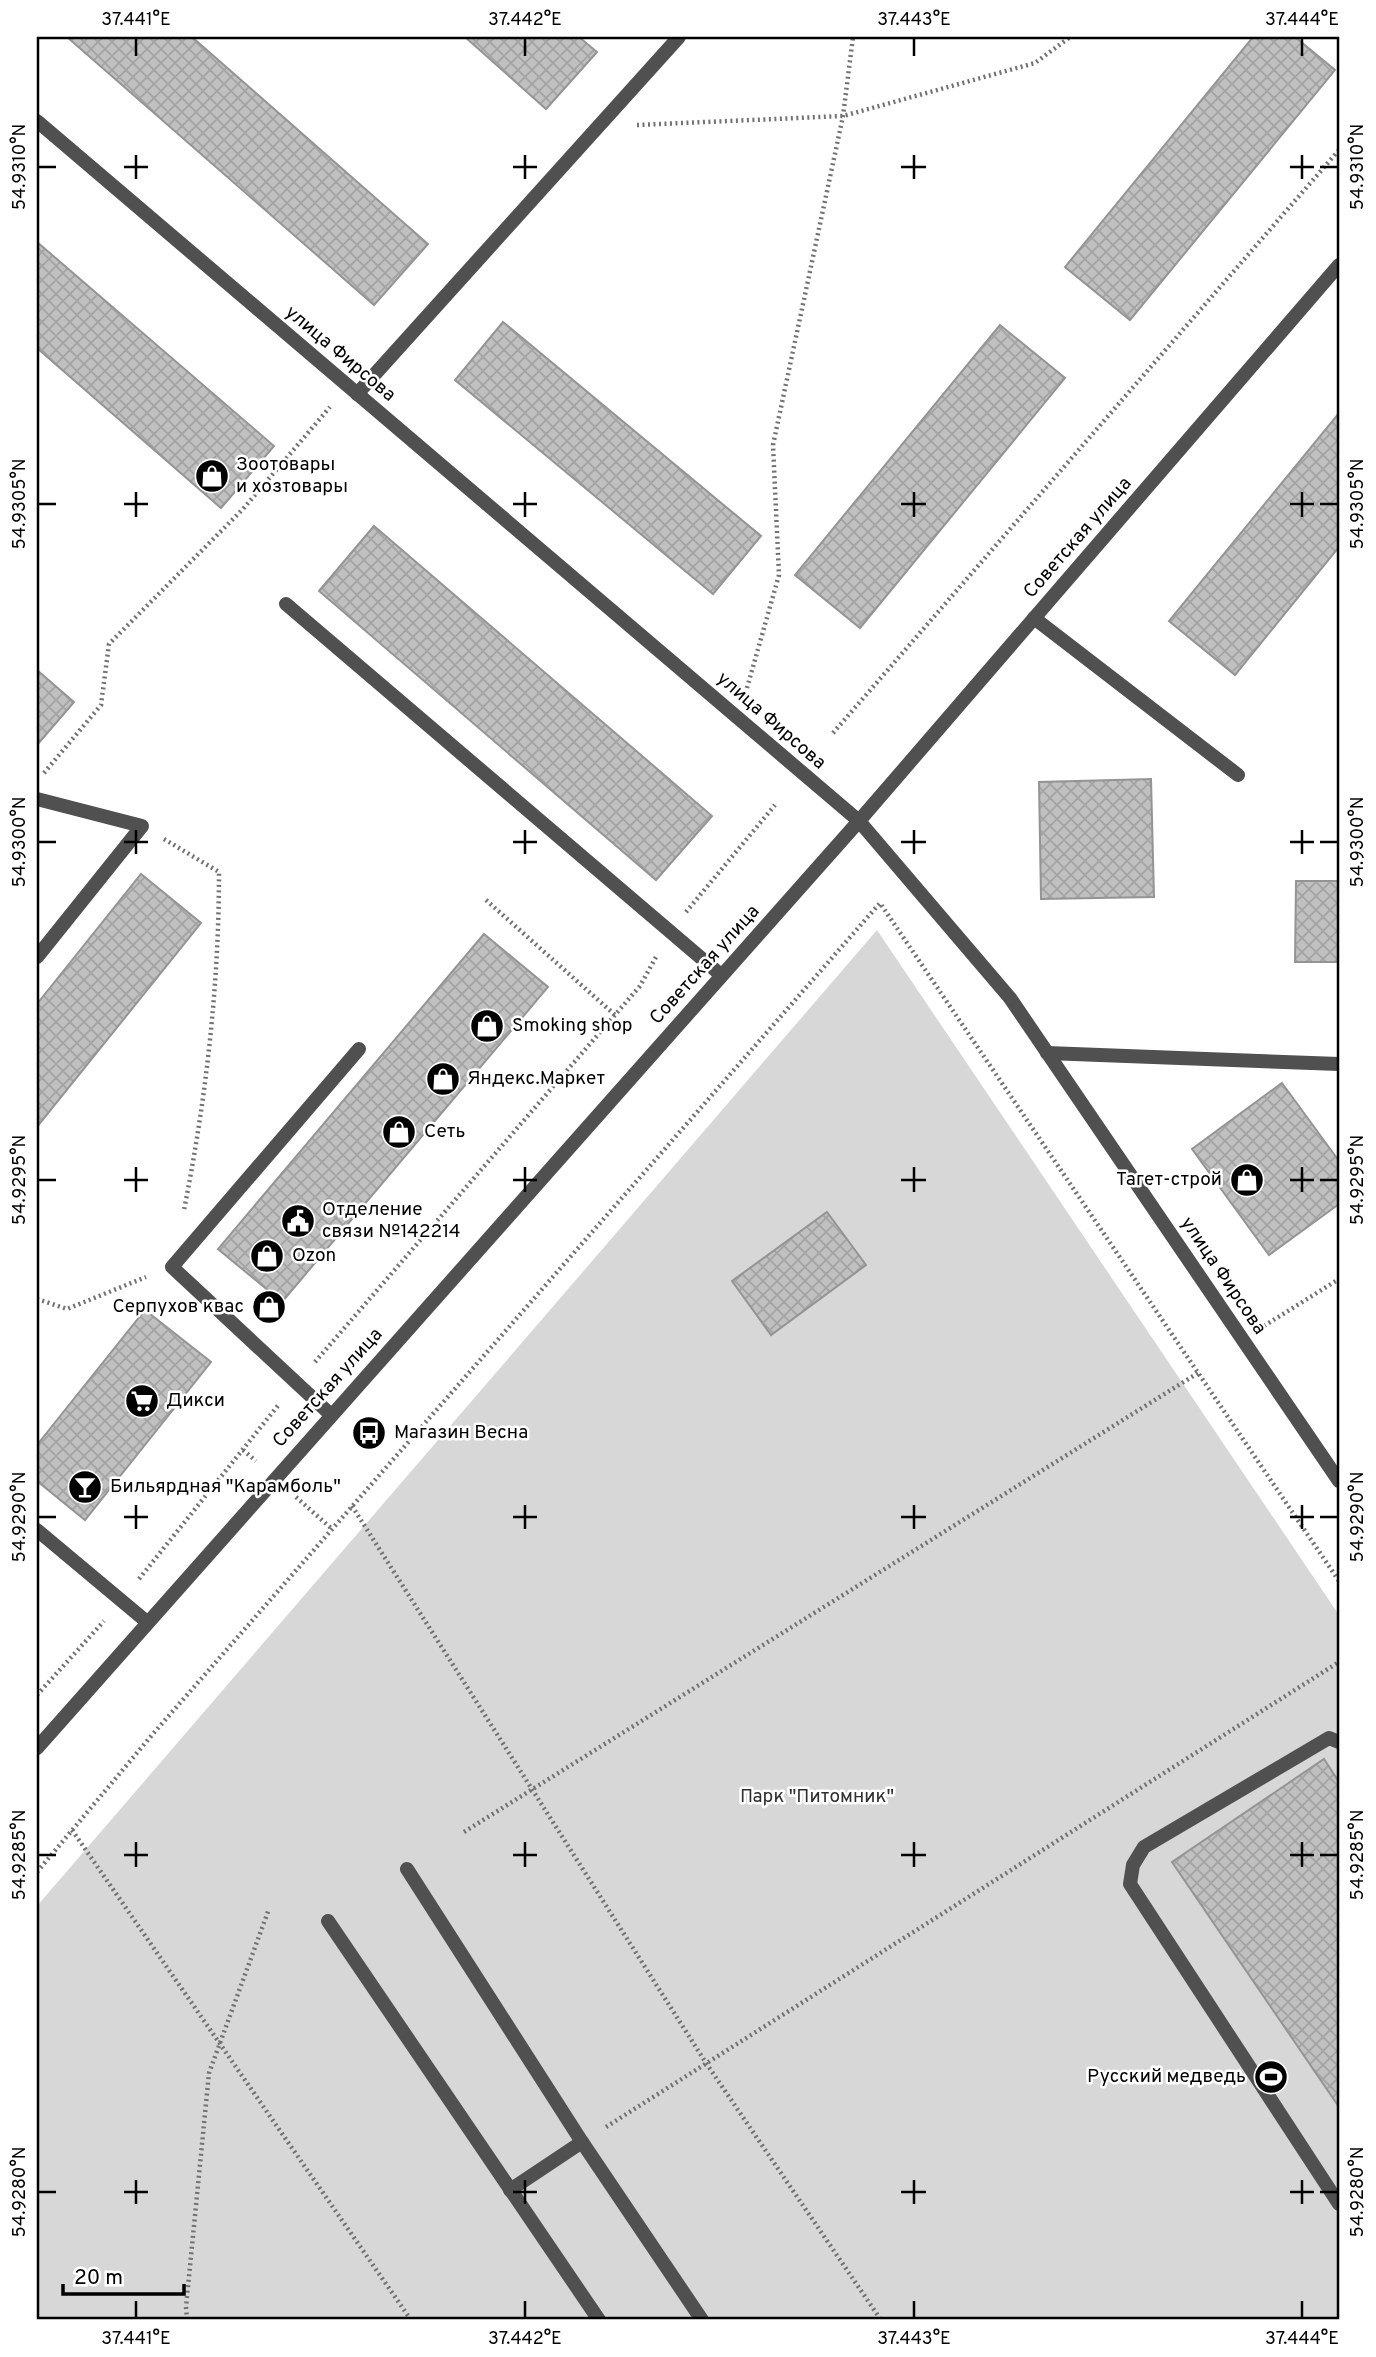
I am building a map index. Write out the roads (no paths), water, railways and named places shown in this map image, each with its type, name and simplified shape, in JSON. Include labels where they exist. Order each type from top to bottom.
[{"type":"street","points":[[353,390],[679,37]]},
{"type":"street","name":"улица Фирсова","points":[[37,121],[859,821],[1010,998],[1339,1481]]},
{"type":"street","name":"Советская улица","points":[[37,1748],[330,1414],[859,821],[1339,265]]},
{"type":"street","points":[[286,604],[721,975]]},
{"type":"street","points":[[1034,618],[1238,775]]},
{"type":"street","points":[[37,799],[142,827],[37,957]]},
{"type":"street","points":[[330,1414],[172,1267],[359,1049]]},
{"type":"street","points":[[1047,1053],[1339,1064]]},
{"type":"street","points":[[37,1530],[147,1622]]},
{"type":"street","points":[[1339,1742],[1329,1738],[1144,1847],[1133,1865],[1130,1884],[1339,2204]]},
{"type":"street","points":[[407,1869],[582,2142],[702,2320]]},
{"type":"street","points":[[328,1921],[599,2320]]},
{"type":"street","points":[[510,2190],[582,2142]]},
{"type":"place","name":"Зоотовары и хозтовары","points":[[212,476]]},
{"type":"place","name":"Smoking shop","points":[[487,1026]]},
{"type":"place","name":"Яндекс.Маркет","points":[[443,1079]]},
{"type":"place","name":"Сеть","points":[[399,1132]]},
{"type":"place","name":"Тагет-строй","points":[[1247,1180]]},
{"type":"place","name":"Отделение связи №142214","points":[[298,1221]]},
{"type":"place","name":"Ozon","points":[[267,1256]]},
{"type":"place","name":"Серпухов квас","points":[[269,1307]]},
{"type":"place","name":"Дикси","points":[[142,1401]]},
{"type":"place","name":"Магазин Весна","points":[[369,1433]]},
{"type":"place","name":"Бильярдная \"Карамболь\"","points":[[85,1487]]},
{"type":"place","name":"Русский медведь","points":[[1271,2077]]},
{"type":"park label","name":"Парк \"Питомник\"","points":[[817,1797]]}]
